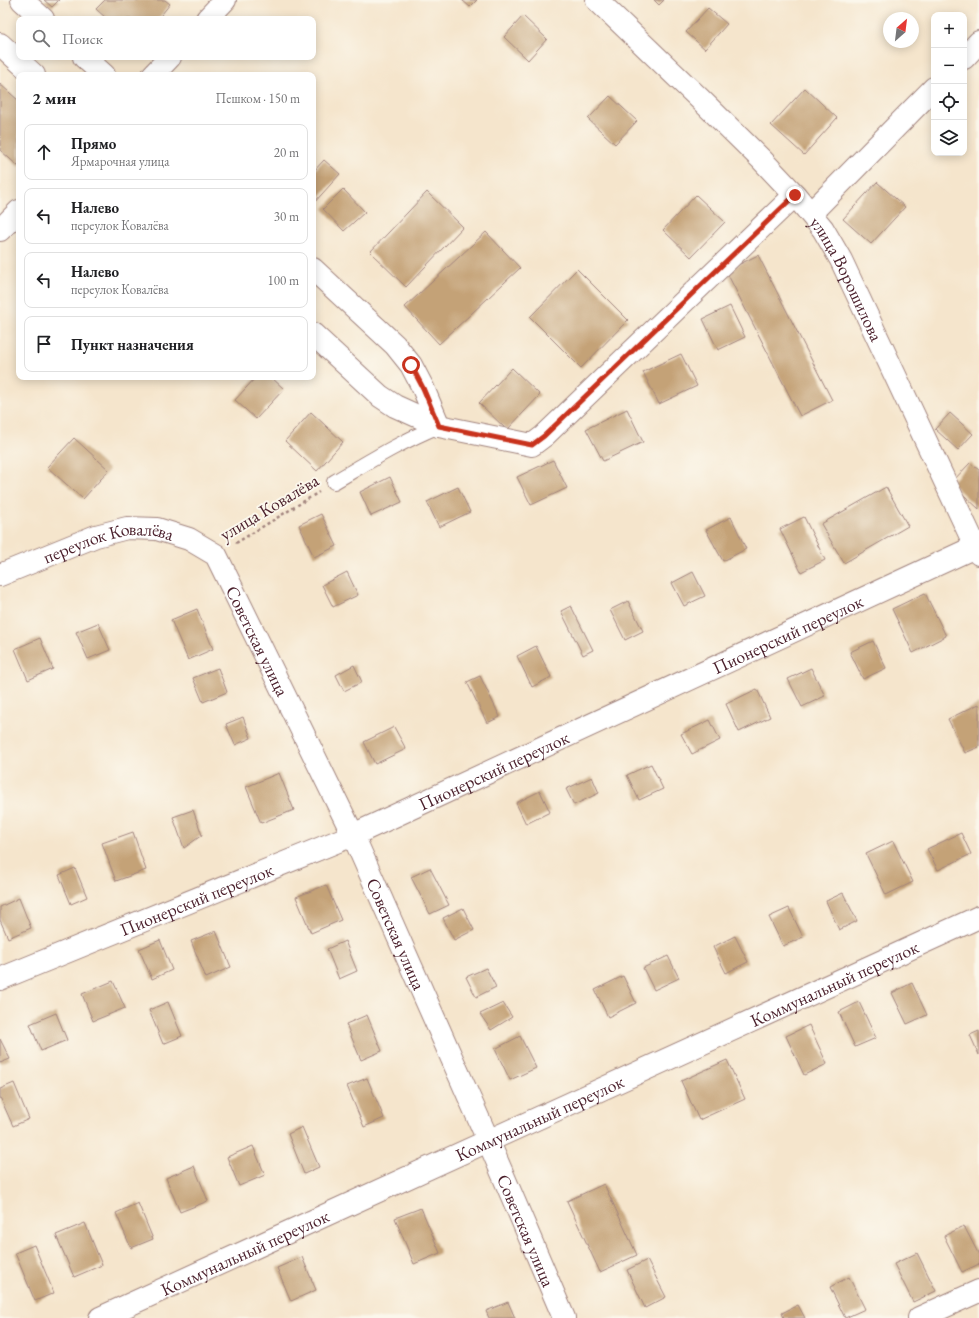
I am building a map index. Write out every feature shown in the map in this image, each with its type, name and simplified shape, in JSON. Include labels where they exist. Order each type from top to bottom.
[{"type":"street","points":[[22,0],[39,16]]},
{"type":"street","points":[[210,16],[225,0]]},
{"type":"street","name":"улица Ворошилова","points":[[597,0],[701,100],[795,195],[823,229],[841,260],[978,549]]},
{"type":"street","points":[[967,55],[979,42]]},
{"type":"street","points":[[0,44],[16,59]]},
{"type":"street","points":[[18,60],[31,72]]},
{"type":"street","points":[[87,60],[101,72]]},
{"type":"street","points":[[156,72],[167,60]]},
{"type":"street","points":[[811,213],[931,91]]},
{"type":"street","points":[[316,337],[380,396],[395,406],[439,426],[532,445],[544,436],[795,195]]},
{"type":"street","points":[[0,230],[16,214]]},
{"type":"street","points":[[316,272],[395,346],[411,365],[423,388],[439,426]]},
{"type":"street","name":"переулок Ковалёва","points":[[0,575],[96,536],[127,528],[157,529],[189,539],[216,554]]},
{"type":"street","name":"Пионерский переулок","points":[[0,979],[353,835],[978,549]]},
{"type":"street","name":"Советская улица","points":[[216,554],[353,835],[488,1140],[564,1318]]},
{"type":"street","name":"Коммунальный переулок","points":[[100,1318],[979,917]]},
{"type":"street","points":[[918,1318],[979,1291]]},
{"type":"lane","points":[[334,482],[387,450],[412,437],[439,426]]},
{"type":"path","name":"улица Ковалёва","points":[[216,554],[334,482]]},
{"type":"building","points":[[44,0],[59,0],[52,7]]},
{"type":"building","points":[[105,0],[165,0],[170,4],[160,16],[104,16],[96,9]]},
{"type":"building","points":[[462,0],[477,0],[470,7]]},
{"type":"building","points":[[654,0],[664,0],[659,5]]},
{"type":"building","points":[[708,8],[727,24],[705,49],[686,32]]},
{"type":"building","points":[[523,16],[547,39],[528,60],[504,37]]},
{"type":"building","points":[[0,84],[16,98],[16,164],[0,150]]},
{"type":"building","points":[[805,88],[837,118],[804,155],[771,125]]},
{"type":"building","points":[[610,96],[637,121],[615,144],[588,119]]},
{"type":"building","points":[[324,160],[340,174],[316,201],[316,169]]},
{"type":"building","points":[[877,182],[905,207],[871,244],[843,219]]},
{"type":"building","points":[[343,189],[365,212],[344,231],[323,209]]},
{"type":"building","points":[[427,192],[463,227],[406,287],[370,252]]},
{"type":"building","points":[[696,195],[725,222],[691,257],[663,230]]},
{"type":"building","points":[[486,232],[520,268],[439,344],[405,307]]},
{"type":"building","points":[[758,255],[832,400],[800,416],[726,271]]},
{"type":"building","points":[[577,269],[628,320],[581,368],[530,317]]},
{"type":"building","points":[[730,306],[745,337],[718,350],[703,319]]},
{"type":"building","points":[[681,354],[697,386],[659,404],[643,372]]},
{"type":"building","points":[[512,368],[540,395],[507,430],[479,403]]},
{"type":"building","points":[[253,380],[274,380],[284,389],[256,419],[235,400]]},
{"type":"building","points":[[627,409],[643,442],[603,461],[586,429]]},
{"type":"building","points":[[311,412],[343,442],[317,471],[285,441]]},
{"type":"building","points":[[950,413],[973,434],[958,450],[935,429]]},
{"type":"building","points":[[74,438],[109,470],[83,499],[47,467]]},
{"type":"building","points":[[553,460],[567,488],[531,505],[517,477]]},
{"type":"building","points":[[970,463],[979,470],[979,509],[951,483]]},
{"type":"building","points":[[390,477],[402,502],[371,516],[360,492]]},
{"type":"building","points":[[458,487],[470,512],[439,527],[427,502]]},
{"type":"building","points":[[886,487],[908,526],[844,563],[821,524]]},
{"type":"building","points":[[321,514],[337,546],[314,557],[299,525]]},
{"type":"building","points":[[731,517],[746,549],[723,561],[706,530]]},
{"type":"building","points":[[804,517],[825,560],[801,572],[780,529]]},
{"type":"building","points":[[347,572],[358,595],[333,607],[322,585]]},
{"type":"building","points":[[693,572],[705,596],[684,606],[672,583]]},
{"type":"building","points":[[925,593],[946,636],[913,653],[892,609]]},
{"type":"building","points":[[628,601],[643,631],[625,640],[610,610]]},
{"type":"building","points":[[571,606],[593,650],[583,655],[561,611]]},
{"type":"building","points":[[197,609],[213,649],[188,660],[171,620]]},
{"type":"building","points":[[98,623],[110,650],[88,659],[76,632]]},
{"type":"building","points":[[40,638],[53,669],[28,680],[15,649]]},
{"type":"building","points":[[873,641],[886,668],[863,679],[850,652]]},
{"type":"building","points":[[536,646],[551,677],[532,687],[517,656]]},
{"type":"building","points":[[354,665],[362,682],[344,691],[336,675]]},
{"type":"building","points":[[218,668],[227,692],[203,702],[193,678]]},
{"type":"building","points":[[811,668],[825,696],[802,707],[788,679]]},
{"type":"building","points":[[480,676],[500,717],[487,723],[467,682]]},
{"type":"building","points":[[757,689],[770,717],[739,732],[726,704]]},
{"type":"building","points":[[979,704],[979,747],[965,753],[948,719]]},
{"type":"building","points":[[243,717],[251,738],[235,745],[226,724]]},
{"type":"building","points":[[710,720],[720,740],[692,754],[681,734]]},
{"type":"building","points":[[394,727],[406,749],[375,764],[364,742]]},
{"type":"building","points":[[651,764],[663,789],[639,800],[627,775]]},
{"type":"building","points":[[279,773],[294,810],[261,823],[246,787]]},
{"type":"building","points":[[592,777],[599,793],[574,805],[566,789]]},
{"type":"building","points":[[540,791],[550,812],[526,824],[516,803]]},
{"type":"building","points":[[193,810],[202,835],[184,848],[173,817]]},
{"type":"building","points":[[133,832],[146,870],[116,881],[102,843]]},
{"type":"building","points":[[961,833],[971,854],[938,870],[927,849]]},
{"type":"building","points":[[893,841],[913,882],[886,895],[866,854]]},
{"type":"building","points":[[75,868],[87,897],[71,904],[59,875]]},
{"type":"building","points":[[430,868],[449,905],[430,914],[411,877]]},
{"type":"building","points":[[326,885],[341,920],[311,933],[296,897]]},
{"type":"building","points":[[843,893],[857,921],[839,930],[826,901]]},
{"type":"building","points":[[19,898],[31,928],[8,938],[0,920],[0,907]]},
{"type":"building","points":[[463,908],[474,930],[454,940],[443,918]]},
{"type":"building","points":[[789,908],[803,937],[783,946],[769,917]]},
{"type":"building","points":[[216,931],[231,967],[206,978],[191,941]]},
{"type":"building","points":[[735,936],[748,962],[726,973],[713,947]]},
{"type":"building","points":[[160,940],[172,970],[152,979],[139,949]]},
{"type":"building","points":[[345,941],[357,971],[339,979],[327,949]]},
{"type":"building","points":[[668,956],[679,978],[654,990],[643,968]]},
{"type":"building","points":[[486,968],[496,987],[476,997],[466,977]]},
{"type":"building","points":[[623,976],[636,1003],[608,1017],[595,990]]},
{"type":"building","points":[[113,981],[125,1008],[93,1021],[82,994]]},
{"type":"building","points":[[912,983],[927,1015],[907,1024],[892,993]]},
{"type":"building","points":[[168,1002],[182,1036],[163,1044],[149,1010]]},
{"type":"building","points":[[859,1002],[876,1038],[855,1047],[839,1012]]},
{"type":"building","points":[[503,1003],[512,1017],[491,1030],[480,1014]]},
{"type":"building","points":[[56,1013],[67,1040],[41,1051],[30,1024]]},
{"type":"building","points":[[367,1015],[382,1051],[361,1060],[346,1024]]},
{"type":"building","points":[[809,1025],[827,1064],[804,1075],[786,1036]]},
{"type":"building","points":[[979,1031],[979,1055],[970,1035]]},
{"type":"building","points":[[520,1036],[536,1068],[510,1080],[495,1049]]},
{"type":"building","points":[[0,1039],[10,1059],[0,1063]]},
{"type":"building","points":[[727,1060],[745,1099],[699,1120],[681,1081]]},
{"type":"building","points":[[367,1078],[384,1118],[364,1127],[347,1086]]},
{"type":"building","points":[[14,1083],[29,1119],[13,1126],[0,1097],[0,1089]]},
{"type":"building","points":[[302,1127],[319,1167],[304,1174],[288,1134]]},
{"type":"building","points":[[253,1146],[265,1175],[239,1186],[227,1157]]},
{"type":"building","points":[[194,1166],[208,1201],[180,1212],[166,1178]]},
{"type":"building","points":[[604,1184],[637,1255],[600,1272],[567,1201]]},
{"type":"building","points":[[138,1203],[153,1239],[131,1248],[116,1213]]},
{"type":"building","points":[[421,1208],[440,1253],[414,1264],[395,1218]]},
{"type":"building","points":[[85,1223],[102,1265],[74,1277],[56,1235]]},
{"type":"building","points":[[964,1226],[979,1255],[979,1264],[962,1272],[944,1236]]},
{"type":"building","points":[[34,1245],[54,1293],[35,1301],[15,1253]]},
{"type":"building","points":[[917,1253],[936,1291],[913,1302],[894,1264]]},
{"type":"building","points":[[302,1257],[316,1290],[291,1301],[277,1268]]},
{"type":"building","points":[[647,1260],[666,1297],[645,1308],[627,1270]]},
{"type":"building","points":[[849,1277],[865,1309],[845,1318],[830,1287]]},
{"type":"building","points":[[508,1302],[515,1318],[489,1318],[486,1311]]},
{"type":"building","points":[[798,1305],[805,1318],[784,1318],[782,1313]]},
{"type":"route","points":[[411,365],[423,388],[439,426],[511,442],[532,445],[544,436],[795,195]]}]
